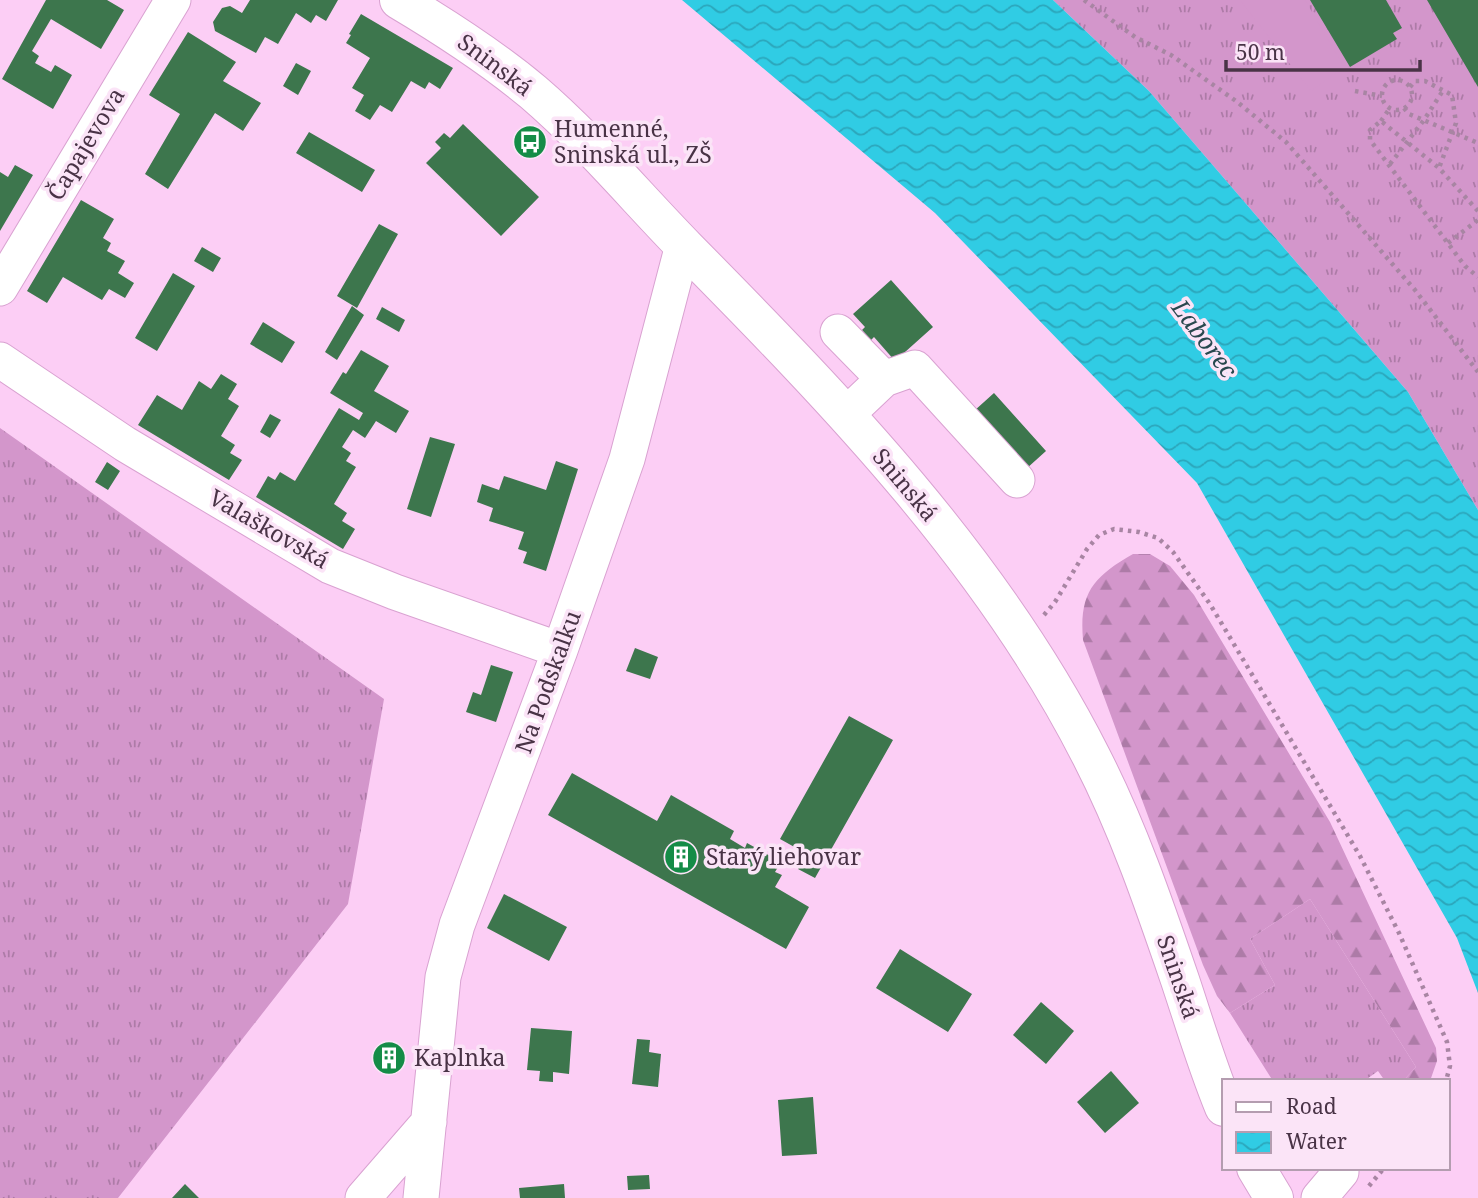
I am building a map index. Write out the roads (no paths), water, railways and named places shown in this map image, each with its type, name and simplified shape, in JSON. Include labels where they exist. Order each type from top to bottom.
[{"type":"main road","name":"Sninská","points":[[399,0],[475,48],[534,94],[587,145],[775,337],[914,494],[969,563],[1018,633],[1072,719],[1113,801],[1138,861],[1222,1102]]},
{"type":"main road","points":[[1257,1170],[1274,1198]]},
{"type":"street","name":"Čapajevova","points":[[0,288],[173,0]]},
{"type":"street","points":[[429,0],[475,48]]},
{"type":"street","name":"Na Podskalku","points":[[421,1198],[443,977],[457,925],[561,650],[626,459],[683,245]]},
{"type":"street","points":[[838,332],[884,379]]},
{"type":"street","name":"Valaškovská","points":[[0,360],[125,443],[330,566],[482,624],[561,650]]},
{"type":"street","points":[[846,415],[884,379],[915,368],[1017,480]]},
{"type":"street","points":[[363,1198],[429,1122]]},
{"type":"street","points":[[1319,1198],[1341,1172],[1354,1178]]},
{"type":"water","name":"Laborec","points":[[682,0],[1053,0],[1149,91],[1408,392],[1478,510],[1478,993],[1457,938],[1197,483],[935,213]]},
{"type":"place","name":"Humenné, Sninská ul., ZŠ","points":[[530,142]]},
{"type":"place","name":"Starý liehovar","points":[[681,857]]},
{"type":"place","name":"Kaplnka","points":[[389,1058]]}]
